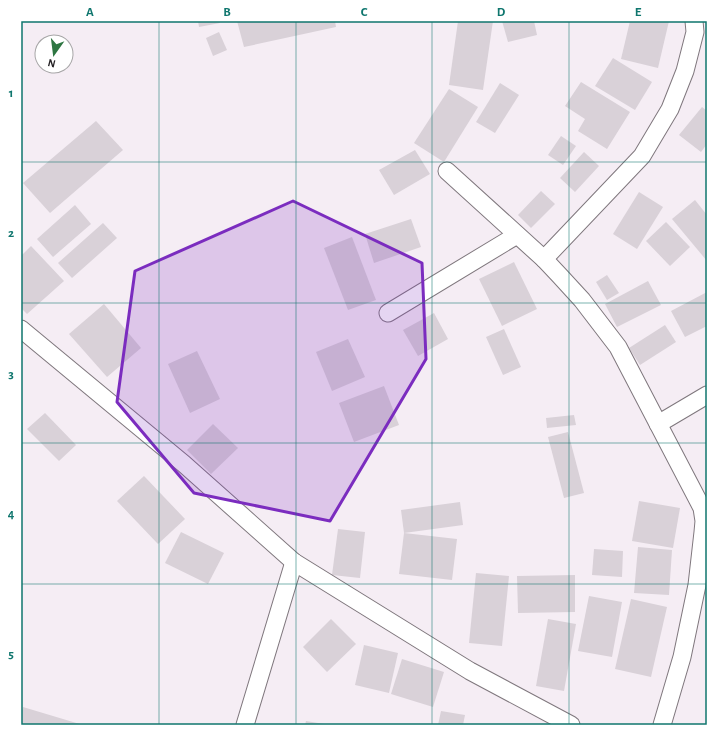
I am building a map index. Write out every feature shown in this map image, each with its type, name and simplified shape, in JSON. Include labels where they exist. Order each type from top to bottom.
[{"type":"street","points":[[544,259],[642,156],[670,109],[685,71],[695,32],[694,21]]},
{"type":"street","points":[[447,171],[544,259],[582,300],[618,347],[702,508],[704,521],[697,585],[682,657],[662,725]]},
{"type":"street","points":[[388,313],[517,235]]},
{"type":"street","points":[[21,329],[184,464],[294,562],[470,672],[571,725]]},
{"type":"street","points":[[658,424],[707,395]]},
{"type":"street","points":[[245,725],[294,562]]},
{"type":"highlighted area","points":[[293,201],[422,263],[426,359],[330,521],[194,493],[117,402],[135,271]]},
{"type":"building","points":[[198,21],[219,21],[220,23],[199,27]]},
{"type":"building","points":[[237,21],[335,21],[336,27],[244,47]]},
{"type":"building","points":[[458,21],[493,21],[483,90],[449,85]]},
{"type":"building","points":[[502,21],[534,21],[537,35],[508,42]]},
{"type":"building","points":[[630,21],[669,21],[658,68],[621,59]]},
{"type":"building","points":[[219,32],[227,50],[213,56],[206,38]]},
{"type":"building","points":[[613,58],[652,82],[635,110],[595,86]]},
{"type":"building","points":[[581,82],[630,112],[607,149],[578,131],[585,119],[565,106]]},
{"type":"building","points":[[500,83],[519,95],[495,133],[476,122]]},
{"type":"building","points":[[449,89],[478,107],[444,162],[414,143]]},
{"type":"building","points":[[702,107],[707,111],[707,144],[701,152],[679,135]]},
{"type":"building","points":[[96,121],[123,150],[50,213],[23,183]]},
{"type":"building","points":[[561,136],[576,146],[563,165],[548,155]]},
{"type":"building","points":[[415,150],[430,174],[394,195],[379,170]]},
{"type":"building","points":[[584,152],[599,166],[575,192],[560,178]]},
{"type":"building","points":[[541,191],[555,204],[531,228],[518,215]]},
{"type":"building","points":[[639,192],[663,207],[637,249],[613,234]]},
{"type":"building","points":[[695,200],[707,215],[707,261],[672,219]]},
{"type":"building","points":[[75,205],[91,224],[53,257],[37,239]]},
{"type":"building","points":[[411,219],[421,247],[374,263],[365,234]]},
{"type":"building","points":[[666,222],[690,247],[670,266],[646,241]]},
{"type":"building","points":[[103,223],[117,238],[72,278],[58,263]]},
{"type":"building","points":[[352,237],[376,300],[348,310],[324,248]]},
{"type":"building","points":[[31,246],[64,281],[27,314],[21,308],[21,256]]},
{"type":"building","points":[[514,262],[537,309],[502,326],[479,279]]},
{"type":"building","points":[[607,275],[619,293],[607,300],[596,282]]},
{"type":"building","points":[[648,281],[661,305],[617,327],[605,304]]},
{"type":"building","points":[[707,292],[707,326],[685,337],[671,311]]},
{"type":"building","points":[[104,304],[141,348],[107,377],[69,334]]},
{"type":"building","points":[[434,313],[448,339],[418,356],[403,330]]},
{"type":"building","points":[[665,325],[676,342],[640,365],[629,348]]},
{"type":"building","points":[[504,329],[521,367],[503,375],[486,337]]},
{"type":"building","points":[[348,339],[365,377],[332,391],[316,352]]},
{"type":"building","points":[[197,351],[220,399],[190,413],[168,364]]},
{"type":"building","points":[[384,386],[399,425],[354,442],[339,403]]},
{"type":"building","points":[[45,413],[76,445],[59,461],[27,429]]},
{"type":"building","points":[[574,415],[576,425],[547,428],[546,418]]},
{"type":"building","points":[[213,424],[238,448],[211,474],[187,450]]},
{"type":"building","points":[[568,432],[584,493],[564,498],[548,437]]},
{"type":"building","points":[[144,476],[185,519],[158,544],[117,501]]},
{"type":"building","points":[[639,501],[680,508],[673,548],[632,541]]},
{"type":"building","points":[[460,502],[463,525],[404,533],[401,510]]},
{"type":"building","points":[[338,529],[365,532],[360,578],[332,575]]},
{"type":"building","points":[[181,532],[224,553],[208,584],[165,563]]},
{"type":"building","points":[[404,533],[457,539],[452,580],[399,574]]},
{"type":"building","points":[[638,547],[672,550],[669,595],[634,593]]},
{"type":"building","points":[[594,549],[623,551],[622,577],[592,575]]},
{"type":"building","points":[[476,573],[509,576],[502,646],[469,643]]},
{"type":"building","points":[[575,575],[575,612],[518,613],[517,576]]},
{"type":"building","points":[[589,596],[622,602],[612,657],[578,651]]},
{"type":"building","points":[[631,599],[667,607],[651,677],[615,669]]},
{"type":"building","points":[[331,619],[356,644],[327,672],[303,647]]},
{"type":"building","points":[[548,619],[576,624],[564,691],[536,686]]},
{"type":"building","points":[[364,645],[398,653],[389,693],[355,685]]},
{"type":"building","points":[[402,659],[444,672],[433,707],[391,694]]},
{"type":"building","points":[[23,707],[83,725],[21,725],[21,714]]},
{"type":"building","points":[[441,711],[465,715],[463,725],[438,725]]},
{"type":"building","points":[[306,721],[324,724],[324,725],[305,725]]}]
